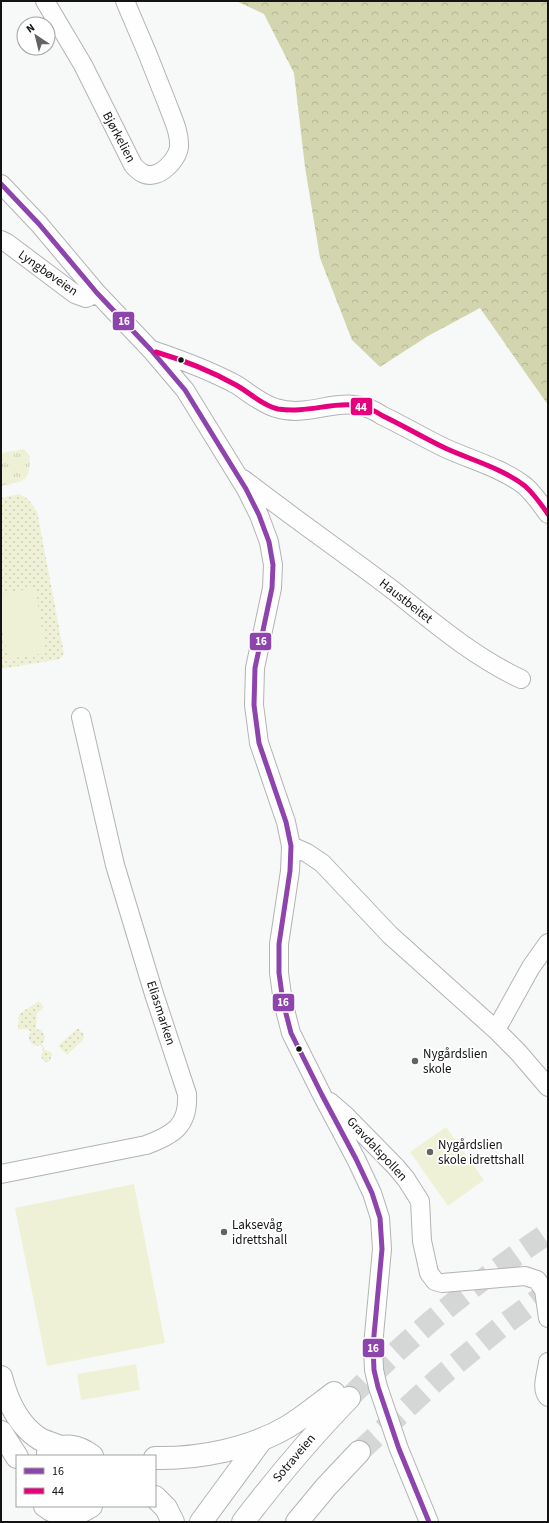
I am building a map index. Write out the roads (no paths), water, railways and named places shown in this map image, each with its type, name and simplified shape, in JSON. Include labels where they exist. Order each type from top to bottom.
[{"type":"main road","points":[[1,1377],[6,1394],[26,1428],[41,1439],[52,1451],[72,1446],[84,1450],[91,1455]]},
{"type":"main road","name":"Sotraveien","points":[[243,1522],[320,1428],[341,1395],[287,1427],[262,1439]]},
{"type":"main road","points":[[1,1432],[16,1455]]},
{"type":"main road","points":[[156,1458],[177,1458],[208,1454],[236,1448],[262,1439]]},
{"type":"main road","points":[[201,1522],[262,1439]]},
{"type":"main road","points":[[297,1522],[326,1487],[359,1452]]},
{"type":"main road","points":[[156,1498],[166,1508],[173,1522]]},
{"type":"main road","points":[[40,1522],[42,1507]]},
{"type":"main road","points":[[47,1507],[58,1514],[80,1514]]},
{"type":"street","name":"Bjørkelien","points":[[46,1],[83,65],[133,165],[140,173],[150,176],[162,172],[172,162],[179,149],[178,134],[154,69],[126,1]]},
{"type":"street","name":"Lyngbøveien","points":[[1,184],[39,224],[97,293],[151,350],[185,390],[237,475],[259,515],[269,542],[273,565],[272,588],[255,668],[254,705],[259,742],[286,822],[291,846],[290,871],[279,944],[279,973],[283,1002],[291,1033],[356,1159],[372,1193],[380,1218],[382,1249],[373,1346],[374,1370],[378,1387],[399,1449],[429,1522]]},
{"type":"street","name":"Lyngbøveien","points":[[1,240],[75,294],[86,298],[97,293]]},
{"type":"street","name":"Lyngbøveien","points":[[151,350],[222,377],[276,409],[304,410],[337,404],[364,406],[444,448],[492,467],[510,477],[533,494],[548,514]]},
{"type":"street","name":"Haustbeitet","points":[[237,475],[394,591],[428,619],[500,669],[521,679]]},
{"type":"street","name":"Eliasmarken","points":[[1,1174],[146,1145],[165,1138],[175,1130],[184,1119],[188,1108],[187,1094],[154,994],[115,865],[81,717]]},
{"type":"street","points":[[291,846],[307,853],[322,863],[390,935],[496,1030],[518,1052],[548,1087]]},
{"type":"street","points":[[496,1030],[531,967],[548,943]]},
{"type":"street","name":"Gravdalspollen","points":[[322,1095],[345,1115],[396,1167],[406,1179],[420,1201],[422,1241],[429,1273],[435,1281],[442,1283],[525,1276],[537,1280],[544,1290],[548,1318]]},
{"type":"street","points":[[548,1362],[544,1388],[545,1394],[548,1397]]},
{"type":"tunnel","points":[[349,1398],[397,1351],[438,1315],[492,1273],[548,1233]]},
{"type":"tunnel","points":[[359,1452],[439,1378],[502,1326],[548,1292]]},
{"type":"place","name":"Nygårdslien skole","points":[[415,1061]]},
{"type":"place","name":"Nygårdslien skole idrettshall","points":[[430,1152]]},
{"type":"place","name":"Laksevåg idrettshall","points":[[224,1232]]}]
